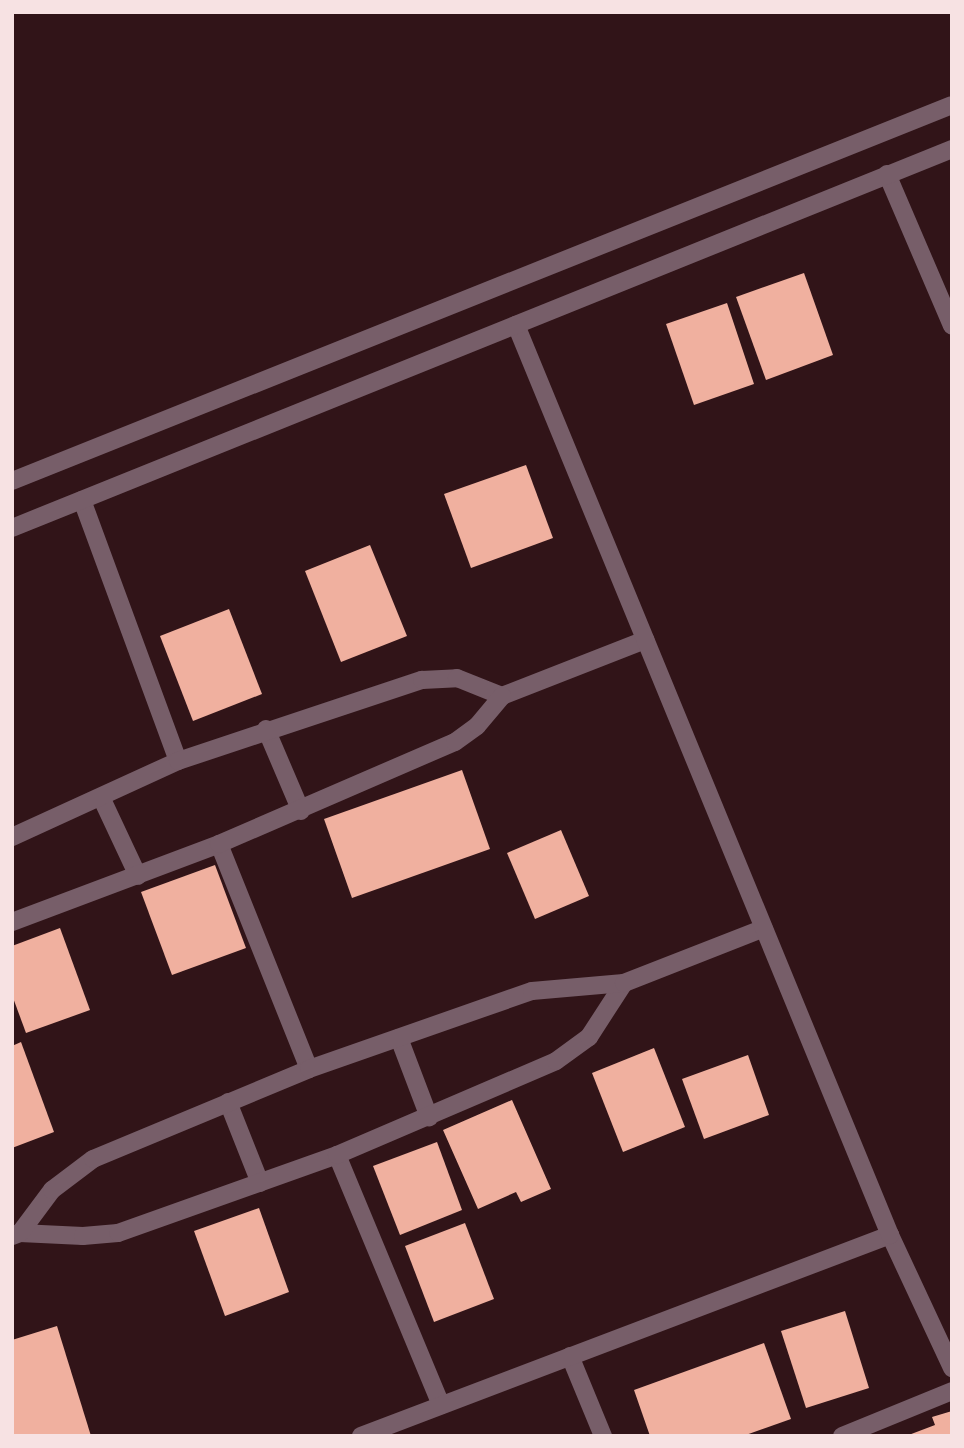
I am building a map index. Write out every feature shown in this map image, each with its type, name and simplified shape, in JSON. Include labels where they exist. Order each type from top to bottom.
[{"type":"street","points":[[12,481],[952,105]]},
{"type":"street","points":[[12,528],[952,149]]},
{"type":"street","points":[[887,174],[952,326]]},
{"type":"street","points":[[516,325],[890,1235],[952,1368]]},
{"type":"street","points":[[82,500],[178,761]]},
{"type":"street","points":[[12,922],[138,876],[301,811],[455,742],[477,726],[502,696],[645,640]]},
{"type":"street","points":[[12,837],[178,761],[266,729],[422,680],[457,678],[502,696]]},
{"type":"street","points":[[266,729],[301,811]]},
{"type":"street","points":[[101,797],[138,876]]},
{"type":"street","points":[[219,844],[309,1069]]},
{"type":"street","points":[[16,1234],[52,1190],[93,1159],[228,1102],[309,1069],[532,991],[624,983],[764,928]]},
{"type":"street","points":[[16,1234],[83,1236],[118,1233],[337,1155],[556,1061],[589,1037],[624,983]]},
{"type":"street","points":[[399,1038],[429,1117]]},
{"type":"street","points":[[228,1102],[260,1183]]},
{"type":"street","points":[[337,1155],[441,1405]]},
{"type":"street","points":[[361,1436],[890,1235]]},
{"type":"street","points":[[570,1356],[603,1436]]},
{"type":"street","points":[[842,1436],[952,1391]]},
{"type":"building","points":[[804,273],[833,355],[766,380],[736,297]]},
{"type":"building","points":[[727,303],[754,384],[694,405],[666,324]]},
{"type":"building","points":[[526,465],[553,538],[471,568],[444,494]]},
{"type":"building","points":[[370,545],[407,636],[341,662],[305,571]]},
{"type":"building","points":[[229,609],[262,694],[193,721],[160,636]]},
{"type":"building","points":[[462,770],[490,849],[352,898],[324,819]]},
{"type":"building","points":[[561,830],[589,896],[535,919],[507,853]]},
{"type":"building","points":[[215,865],[246,948],[172,975],[141,892]]},
{"type":"building","points":[[60,928],[90,1010],[26,1033],[12,995],[12,946]]},
{"type":"building","points":[[21,1042],[54,1132],[12,1148],[12,1046]]},
{"type":"building","points":[[654,1048],[685,1127],[623,1152],[592,1073]]},
{"type":"building","points":[[748,1055],[769,1115],[704,1139],[682,1079]]},
{"type":"building","points":[[512,1100],[551,1189],[521,1202],[516,1192],[478,1209],[443,1130]]},
{"type":"building","points":[[437,1142],[462,1210],[400,1235],[373,1166]]},
{"type":"building","points":[[259,1208],[289,1292],[225,1316],[194,1231]]},
{"type":"building","points":[[465,1223],[494,1299],[434,1322],[405,1246]]},
{"type":"building","points":[[845,1311],[869,1388],[806,1408],[781,1331]]},
{"type":"building","points":[[57,1326],[91,1436],[12,1436],[12,1340]]},
{"type":"building","points":[[764,1343],[791,1419],[743,1436],[650,1436],[634,1390]]},
{"type":"building","points":[[952,1411],[952,1436],[906,1436],[935,1425],[932,1417]]}]
